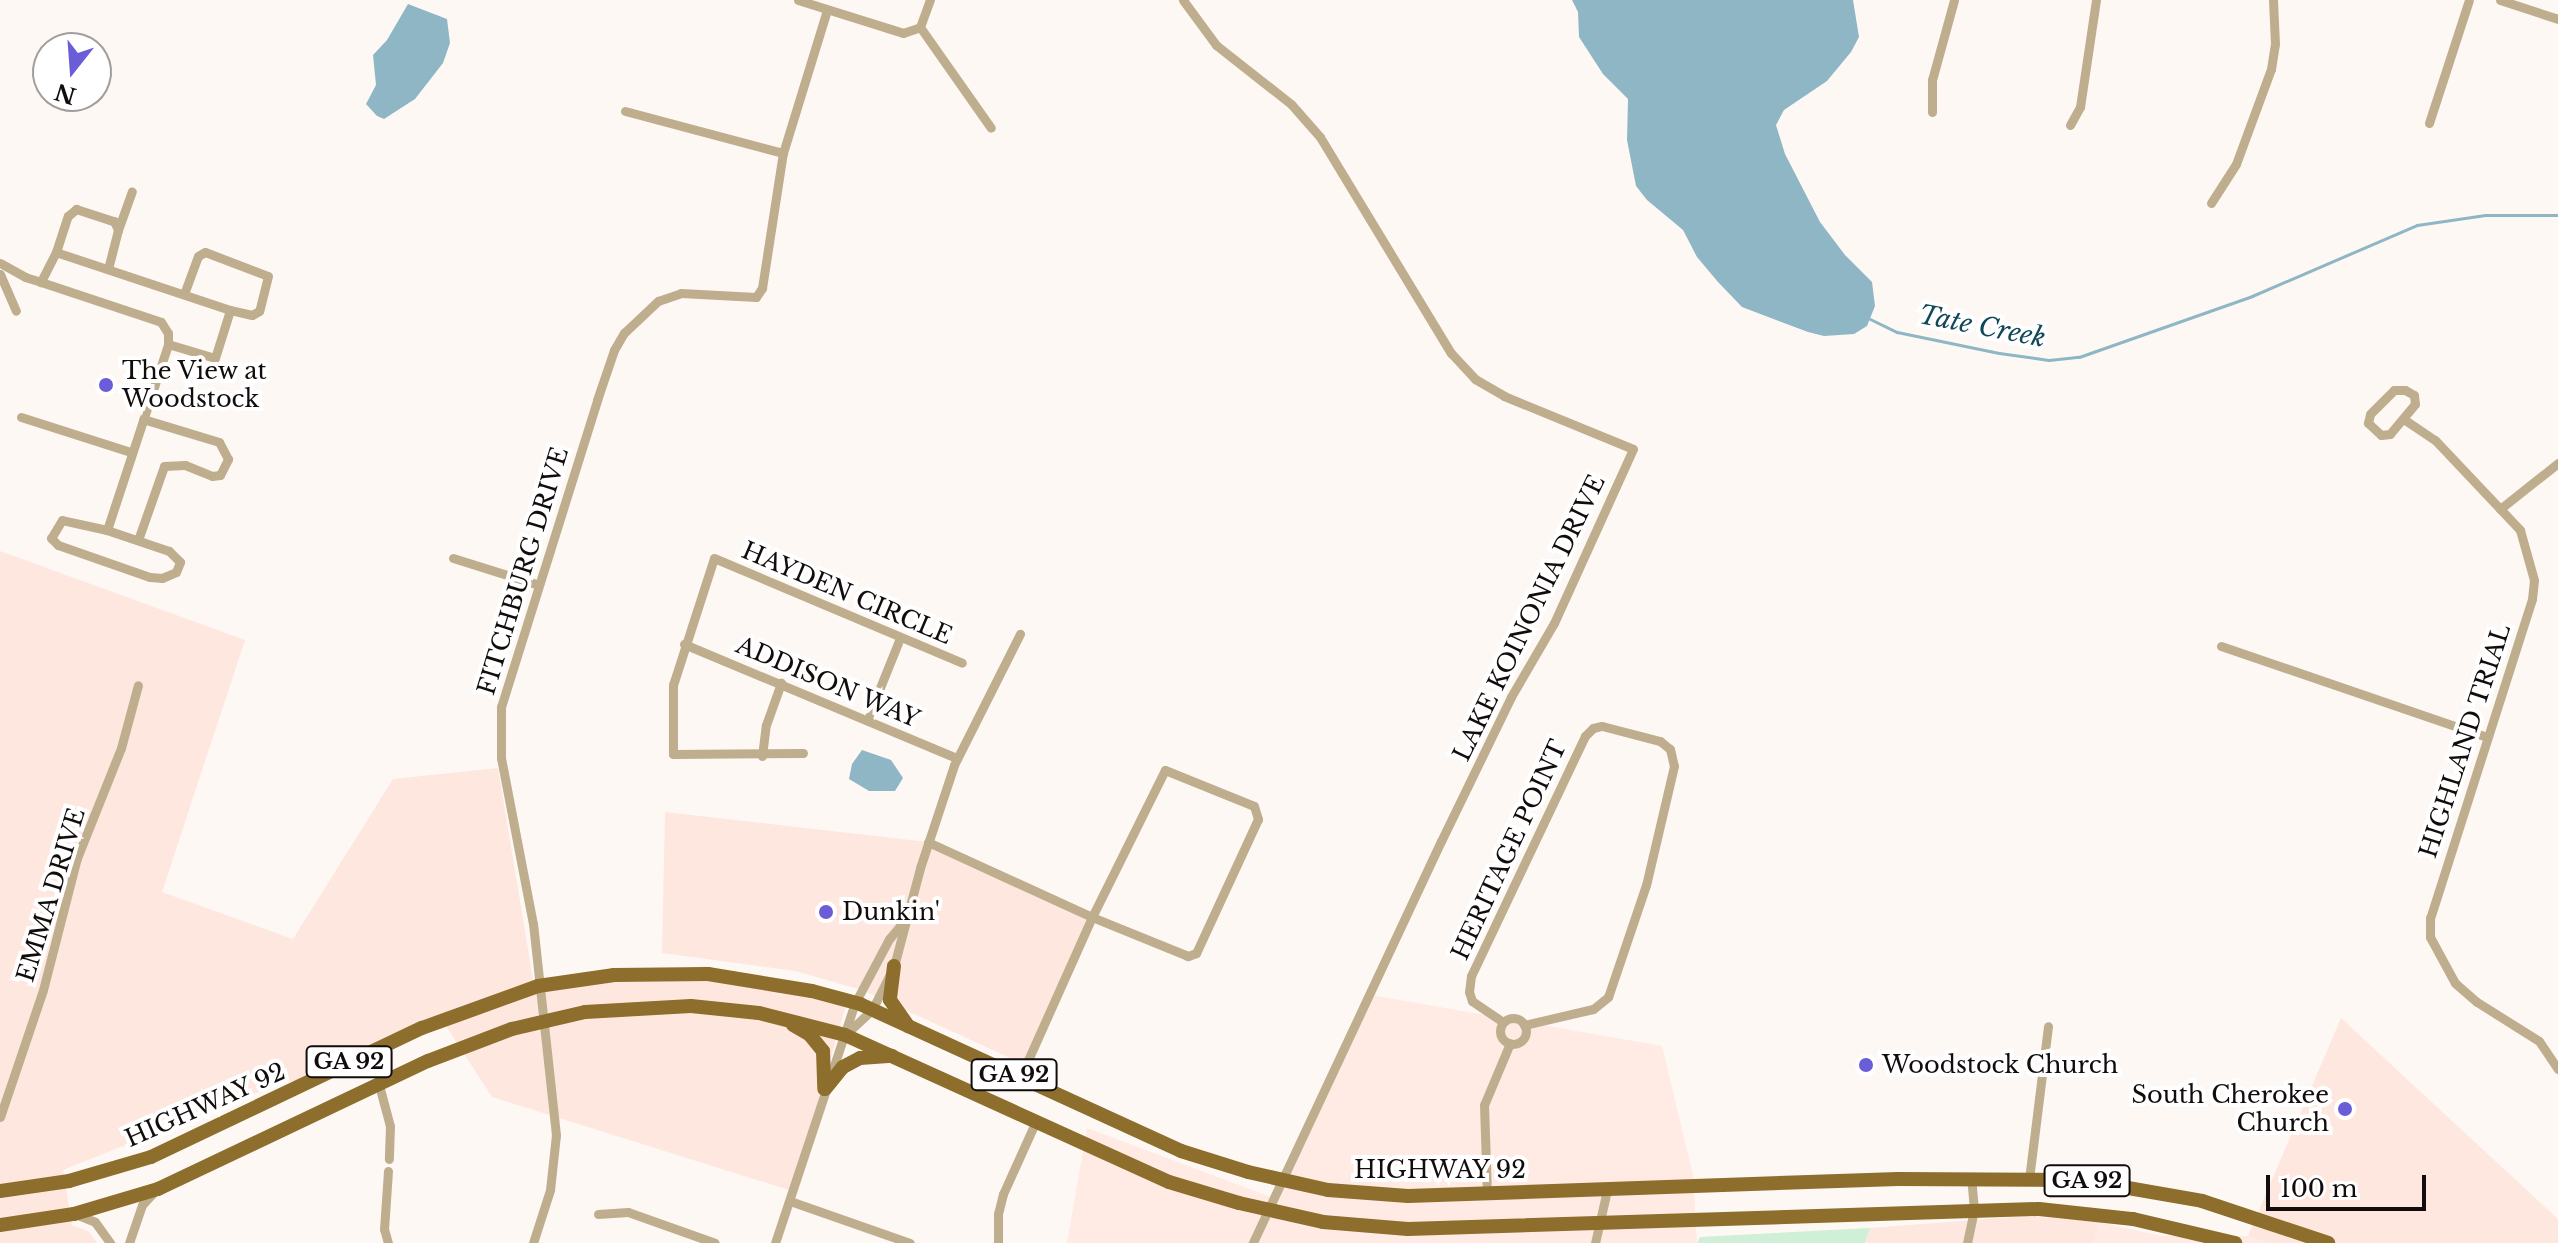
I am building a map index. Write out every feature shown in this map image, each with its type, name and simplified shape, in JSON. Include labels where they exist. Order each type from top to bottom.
[{"type":"main road","points":[[894,966],[890,1000],[909,1026]]},
{"type":"main road","name":"HIGHWAY 92","points":[[0,1191],[69,1181],[151,1157],[422,1028],[538,986],[614,975],[708,974],[753,979],[855,1003],[1181,1151],[1282,1181],[1371,1195],[1487,1195],[1971,1178],[2082,1180],[2202,1201],[2328,1243]]},
{"type":"main road","name":"GA 92","points":[[0,1225],[74,1214],[158,1189],[484,1038],[545,1020],[628,1007],[691,1006],[779,1017],[845,1035],[1169,1182],[1269,1211],[1323,1222],[1408,1229],[1974,1210],[2090,1213],[2235,1243]]},
{"type":"main road","points":[[779,1017],[810,1035],[823,1051],[824,1089]]},
{"type":"main road","points":[[824,1089],[843,1067],[860,1058],[895,1056]]},
{"type":"street","points":[[798,0],[903,33],[913,33],[920,27],[930,0]]},
{"type":"street","name":"LAKE KOINONIA DRIVE","points":[[1183,0],[1216,45],[1291,104],[1320,137],[1451,353],[1475,379],[1504,396],[1633,449],[1554,623],[1511,697],[1282,1181]]},
{"type":"street","points":[[1932,112],[1932,80],[1954,0]]},
{"type":"street","points":[[2070,125],[2080,107],[2096,0]]},
{"type":"street","points":[[2211,203],[2236,164],[2271,69],[2275,44],[2273,0]]},
{"type":"street","points":[[2429,123],[2469,0]]},
{"type":"street","points":[[2500,0],[2558,19]]},
{"type":"street","points":[[625,111],[783,153],[827,10]]},
{"type":"street","points":[[920,27],[991,128]]},
{"type":"street","name":"FITCHBURG DRIVE","points":[[533,1243],[546,1210],[555,1161],[556,1135],[533,924],[510,819],[499,727],[501,707],[614,350],[624,333],[658,301],[681,293],[756,297],[767,275],[783,153]]},
{"type":"street","points":[[108,269],[132,191]]},
{"type":"street","points":[[41,282],[56,252],[68,216],[76,209],[114,221],[118,230]]},
{"type":"street","points":[[56,252],[230,310],[252,315],[259,311],[268,280],[265,272],[205,252],[198,256],[184,294]]},
{"type":"street","points":[[0,263],[41,282],[161,322],[168,333],[168,344],[107,530]]},
{"type":"street","points":[[0,274],[16,311]]},
{"type":"street","points":[[168,344],[215,358],[230,310]]},
{"type":"street","points":[[2394,390],[2405,390],[2414,395],[2415,404],[2405,420],[2390,434],[2381,435],[2368,423],[2370,414],[2394,390]]},
{"type":"street","points":[[21,417],[131,452]]},
{"type":"street","points":[[138,540],[164,466],[172,463],[185,465],[212,476],[220,475],[228,459],[219,442],[143,419]]},
{"type":"street","name":"HIGHLAND TRIAL","points":[[2405,420],[2435,440],[2482,494],[2520,530],[2534,580],[2532,599],[2430,918],[2430,937],[2455,983],[2477,1002],[2539,1041],[2558,1069]]},
{"type":"street","points":[[2500,509],[2558,463]]},
{"type":"street","points":[[62,520],[107,530],[175,554],[180,562],[176,572],[162,578],[150,577],[58,545],[51,538],[62,520]]},
{"type":"street","points":[[453,558],[539,585]]},
{"type":"street","name":"HAYDEN CIRCLE","points":[[803,753],[762,756],[673,754],[673,685],[714,558],[962,663]]},
{"type":"street","points":[[845,1035],[872,1010],[894,966],[928,842],[957,758],[1020,634]]},
{"type":"street","points":[[867,720],[900,638]]},
{"type":"street","name":"ADDISON WAY","points":[[684,644],[957,758]]},
{"type":"street","points":[[2221,646],[2487,737]]},
{"type":"street","points":[[762,756],[766,725],[781,683]]},
{"type":"street","name":"EMMA DRIVE","points":[[0,1117],[43,990],[77,858],[121,748],[138,685]]},
{"type":"street","name":"HERITAGE POINT","points":[[1503,1022],[1472,1001],[1469,992],[1471,976],[1585,736],[1593,728],[1602,726],[1660,741],[1670,749],[1674,766],[1646,885],[1608,997],[1593,1009],[1524,1025]]},
{"type":"street","points":[[928,842],[1092,917],[1177,954],[1196,953],[1258,819],[1254,806],[1165,770],[1092,917],[1020,1078]]},
{"type":"street","points":[[775,1243],[855,1003],[889,939],[905,920]]},
{"type":"street","points":[[1487,1195],[1484,1105],[1510,1043],[1524,1037],[1524,1025],[1515,1018],[1503,1022],[1500,1035],[1510,1043]]},
{"type":"street","points":[[2029,1179],[2048,1026]]},
{"type":"street","points":[[379,1085],[390,1126],[389,1159]]},
{"type":"street","points":[[998,1243],[998,1214],[1003,1194],[1036,1121]]},
{"type":"street","points":[[388,1171],[384,1219],[388,1243]]},
{"type":"street","points":[[1967,1243],[1974,1210],[1971,1178]]},
{"type":"street","points":[[1253,1243],[1282,1181]]},
{"type":"street","points":[[129,1243],[142,1205],[158,1189]]},
{"type":"street","points":[[1595,1243],[1607,1190]]},
{"type":"street","points":[[790,1201],[904,1242]]},
{"type":"street","points":[[598,1214],[628,1212],[715,1243]]},
{"type":"street","points":[[74,1214],[95,1222],[110,1243]]},
{"type":"shaded area","points":[[0,551],[245,640],[162,892],[293,939],[393,779],[498,768],[534,985],[705,966],[849,995],[792,1191],[492,1097],[446,1026],[318,1077],[281,1083],[63,1170],[72,1225],[88,1231],[97,1243],[0,1243]]},
{"type":"shaded area","points":[[665,812],[928,842],[1092,917],[1025,1065],[862,990],[795,971],[662,953]]},
{"type":"shaded area","points":[[1371,995],[1662,1046],[1693,1175],[1697,1243],[1067,1243],[1087,1128],[1274,1198]]},
{"type":"shaded area","points":[[2341,1018],[2558,1219],[2558,1243],[2268,1243],[2248,1236]]},
{"type":"shaded area","points":[[2026,1216],[2099,1222],[2094,1243],[1865,1243],[1870,1228]]},
{"type":"shaded area","points":[[2099,1222],[2162,1236],[2248,1236],[2268,1243],[2094,1243]]},
{"type":"green space","points":[[1870,1228],[1865,1243],[1697,1243],[1700,1237]]},
{"type":"water","points":[[1572,0],[1853,0],[1859,37],[1851,52],[1827,81],[1784,110],[1776,125],[1785,154],[1820,222],[1845,255],[1872,282],[1875,306],[1867,326],[1854,334],[1824,336],[1808,332],[1742,307],[1718,282],[1697,257],[1683,230],[1647,200],[1636,186],[1627,140],[1628,99],[1603,74],[1579,37],[1578,12]]},
{"type":"water","points":[[408,4],[447,19],[450,43],[443,63],[415,99],[384,119],[366,104],[376,85],[373,55],[387,40]]},
{"type":"water","points":[[862,750],[891,760],[903,778],[895,791],[869,791],[849,779],[852,764]]},
{"type":"waterway","name":"Tate Creek","points":[[1870,319],[1897,332],[1999,353],[2049,360],[2079,357],[2252,296],[2417,225],[2485,215],[2558,215]]},
{"type":"place","name":"The View at Woodstock","points":[[106,385]]},
{"type":"place","name":"Dunkin'","points":[[826,912]]},
{"type":"place","name":"Woodstock Church","points":[[1866,1065]]},
{"type":"place","name":"South Cherokee Church","points":[[2345,1109]]}]
